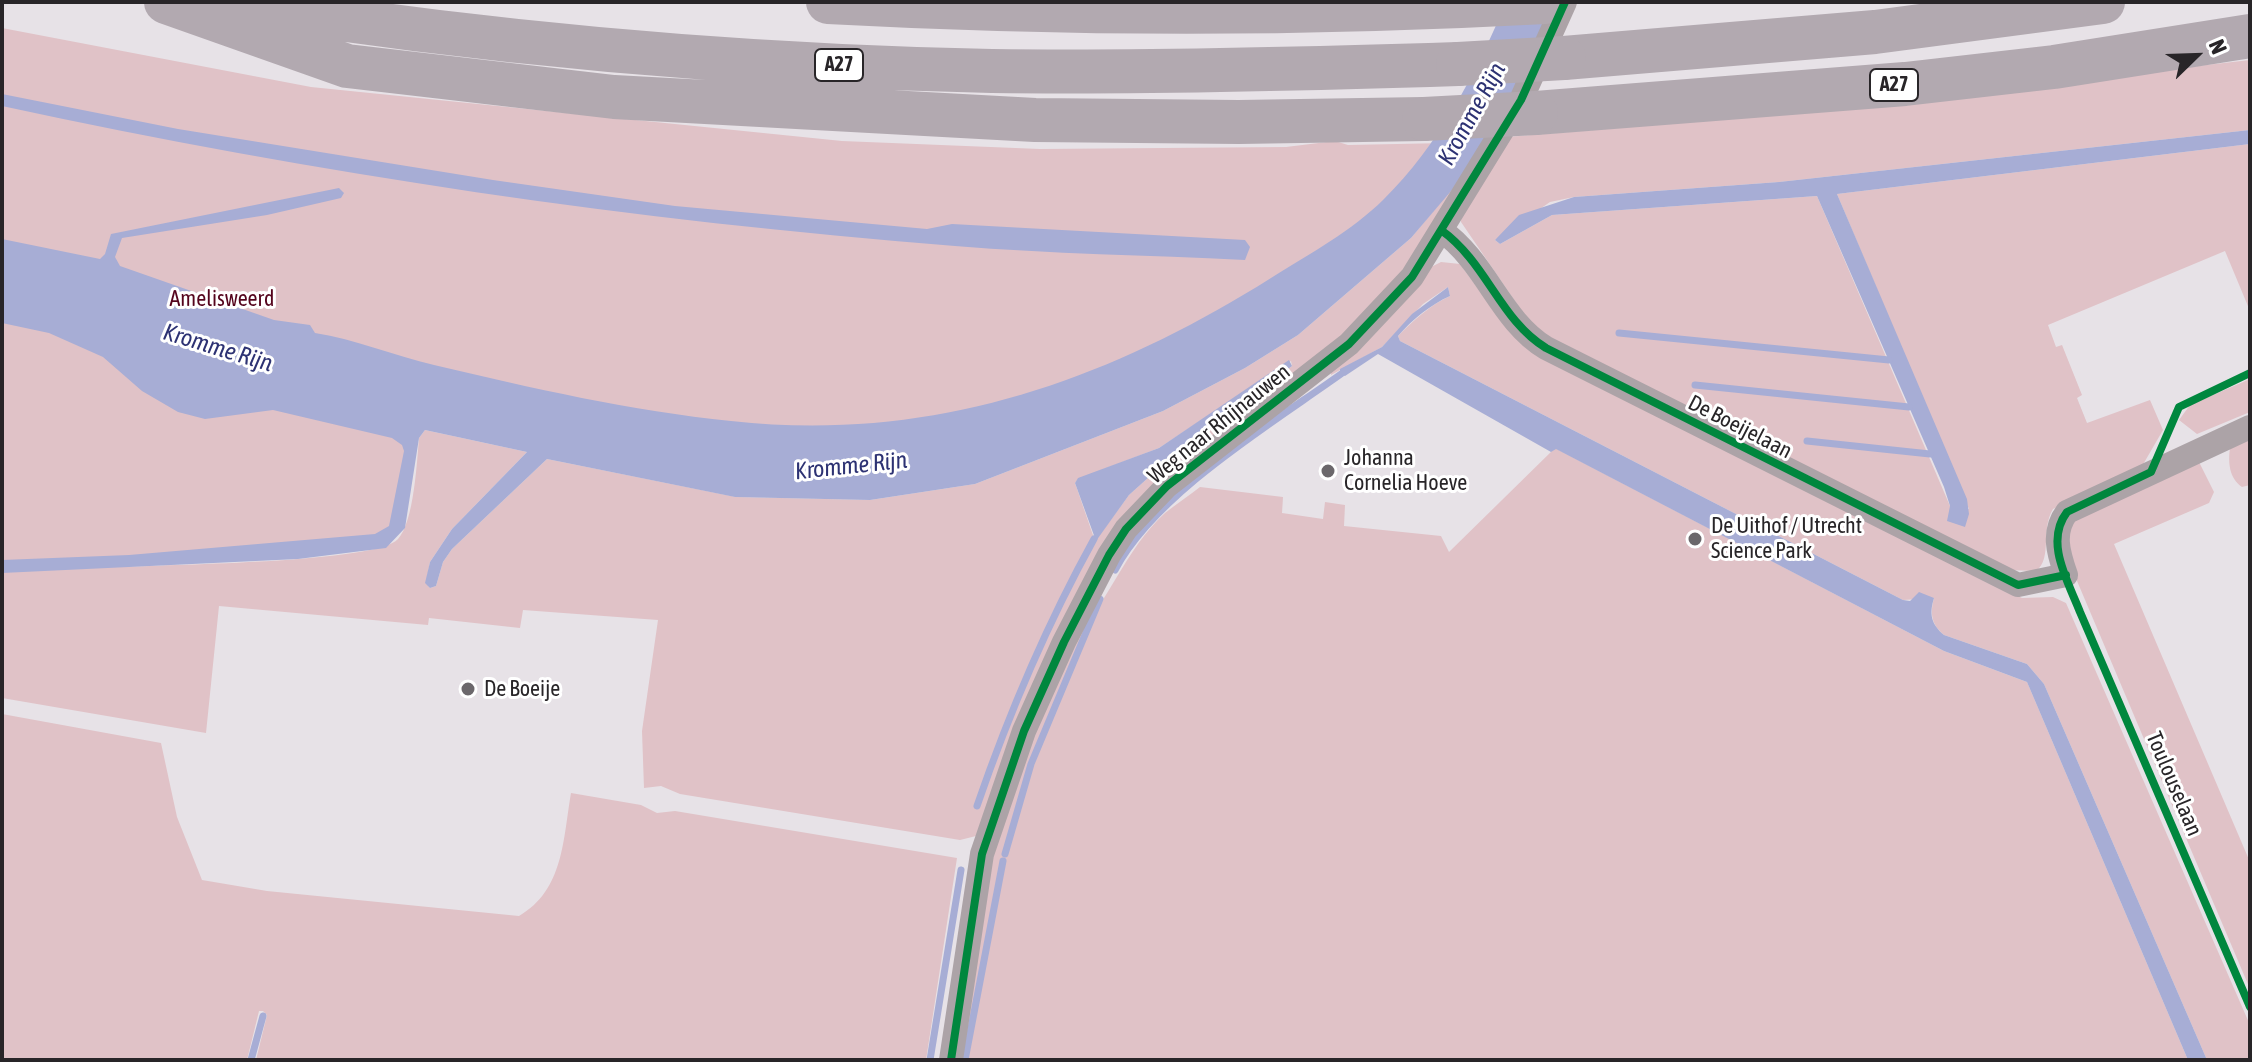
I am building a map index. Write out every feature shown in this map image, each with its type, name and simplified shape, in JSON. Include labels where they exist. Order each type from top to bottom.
[{"type":"highway","name":"A27","points":[[166,2],[347,66],[614,97],[1005,119],[1239,122],[1424,119],[1536,113],[1905,84],[2054,67],[2250,36]]},
{"type":"highway","name":"A27","points":[[223,2],[431,31],[816,64],[992,71],[1232,71],[1564,58],[1875,32],[2103,2]]},
{"type":"highway","points":[[828,2],[960,9],[1225,13],[1545,2]]},
{"type":"street","name":"Weg naar Rhijnauwen","points":[[951,1060],[982,854],[1024,731],[1064,642],[1109,555],[1126,529],[1191,464],[1358,335],[1412,277],[1521,100],[1565,2]]},
{"type":"street","name":"De Boeijelaan","points":[[1441,230],[1474,260],[1527,337],[2018,585],[2066,575],[2057,537],[2059,523],[2067,512],[2250,427]]},
{"type":"green space","name":"Amelisweerd","points":[[2,28],[311,87],[842,141],[1040,149],[1286,147],[1335,141],[1348,145],[1446,143],[1436,161],[1360,241],[1274,303],[1151,371],[988,432],[778,454],[556,418],[423,390],[392,536],[127,567],[314,558],[382,547],[398,539],[408,519],[419,438],[425,430],[527,452],[452,529],[430,562],[426,583],[430,588],[436,586],[443,562],[452,549],[547,459],[736,497],[870,500],[975,484],[1163,411],[1245,368],[1298,335],[1411,238],[1493,138],[1430,238],[1376,307],[1325,354],[1199,448],[1141,501],[1116,532],[1075,600],[1038,678],[980,835],[960,840],[680,794],[661,786],[644,788],[642,731],[658,620],[523,610],[520,628],[429,618],[428,625],[219,606],[206,733],[2,698]],"holes":[[[1291,361],[1292,366],[1158,469],[1129,495],[1095,541],[1075,483],[1078,479],[1159,448]]]},
{"type":"green space","points":[[2250,60],[2250,130],[1779,182],[1574,197],[1550,202],[1495,240],[1500,244],[1552,215],[1817,196],[1950,506],[1969,509],[1837,194],[2250,144],[2250,311],[2225,251],[2048,325],[2056,347],[2062,345],[2082,395],[2077,398],[2087,423],[2150,400],[2163,430],[2141,468],[2053,509],[2047,526],[2044,559],[2036,571],[2008,570],[1538,335],[1461,222],[1461,214],[1507,137],[1752,117]]},
{"type":"green space","points":[[1441,262],[1460,264],[1506,327],[1942,559],[2022,598],[2053,597],[2066,603],[2250,1025],[2250,1060],[2207,1060],[2044,684],[2027,664],[1944,635],[1933,618],[1934,598],[1903,600],[1400,341],[1398,336],[1416,319],[1450,296],[1448,287],[1423,304],[1382,347],[1331,375],[1331,367],[1429,268]]},
{"type":"green space","points":[[2250,379],[2250,412],[2197,434],[2179,420],[2190,405]]},
{"type":"green space","points":[[2250,439],[2250,485],[2242,487],[2230,469],[2230,448]]},
{"type":"green space","points":[[1555,448],[1944,651],[2027,682],[2188,1060],[956,1060],[998,825],[1070,644],[1095,613],[1151,527],[1200,487],[1283,497],[1282,513],[1323,519],[1325,502],[1345,505],[1344,526],[1441,536],[1449,552]]},
{"type":"green space","points":[[2199,462],[2214,492],[2209,503],[2114,544],[2250,862],[2250,989],[2066,555],[2071,519]]},
{"type":"green space","points":[[2,714],[161,743],[177,817],[202,880],[267,891],[519,916],[534,905],[553,878],[563,845],[571,793],[641,805],[657,813],[675,811],[957,858],[926,1060],[256,1060],[267,1015],[259,1011],[247,1060],[2,1060]]},
{"type":"water","name":"Kromme Rijn","points":[[1506,2],[1557,2],[1522,82],[1463,177],[1411,238],[1298,335],[1245,368],[1163,411],[975,484],[870,500],[735,497],[547,459],[452,549],[443,562],[436,586],[430,588],[425,583],[430,562],[452,529],[527,452],[425,430],[419,438],[405,528],[386,548],[298,559],[2,573],[2,560],[129,555],[375,534],[389,526],[404,451],[402,445],[392,438],[273,410],[205,419],[178,412],[142,391],[103,357],[49,333],[2,323],[2,239],[100,259],[105,254],[111,234],[339,188],[344,193],[341,198],[267,215],[122,238],[115,257],[120,266],[274,320],[310,325],[315,333],[434,365],[619,405],[731,421],[804,425],[876,423],[945,413],[1013,397],[1079,375],[1144,348],[1208,315],[1344,232],[1372,211],[1404,178],[1439,132],[1469,81]]},
{"type":"water","points":[[2,94],[178,129],[675,206],[927,229],[952,224],[1245,240],[1250,247],[1245,260],[1027,251],[835,236],[596,209],[357,174],[120,131],[2,106]]},
{"type":"water","points":[[2250,130],[2250,144],[1837,194],[1967,499],[1969,514],[1965,527],[1947,521],[1950,506],[1944,487],[1817,196],[1552,215],[1500,244],[1495,240],[1519,215],[1574,197],[1779,182]]},
{"type":"water","points":[[1448,287],[1450,296],[1416,318],[1398,336],[1400,341],[1903,600],[1910,601],[1919,592],[1934,598],[1932,618],[1944,635],[2027,664],[2044,684],[2207,1060],[2188,1060],[2027,682],[1944,651],[1556,449],[1551,452],[1378,354],[1345,376],[1340,374],[1340,369],[1382,347],[1412,314]]},
{"type":"water","points":[[1289,360],[1292,366],[1129,495],[1096,541],[1075,483],[1078,478],[1159,448]]},
{"type":"waterway","points":[[1619,333],[1889,360]]},
{"type":"waterway","points":[[1115,570],[1157,514],[1186,488],[1249,438],[1341,374]]},
{"type":"waterway","points":[[1695,385],[1909,407]]},
{"type":"waterway","points":[[1807,441],[1930,454]]},
{"type":"waterway","points":[[977,806],[1030,670],[1094,539]]},
{"type":"waterway","points":[[1005,854],[1031,764],[1100,599]]},
{"type":"waterway","points":[[965,1060],[1003,861]]},
{"type":"waterway","points":[[930,1060],[961,870]]},
{"type":"waterway","points":[[251,1060],[263,1016]]},
{"type":"cycle path","points":[[951,1060],[982,854],[1024,731],[1064,642],[1109,555],[1126,529],[1167,486],[1349,344],[1412,277],[1521,100],[1565,2]]},
{"type":"cycle path","points":[[1441,230],[1470,258],[1517,322],[1546,348],[2018,585],[2066,575]]},
{"type":"cycle path","name":"Toulouselaan","points":[[2250,373],[2179,407],[2151,472],[2067,512],[2058,536],[2060,562],[2070,588],[2250,1007]]},
{"type":"place","name":"Johanna Cornelia Hoeve","points":[[1328,471]]},
{"type":"place","name":"De Uithof / Utrecht Science Park","points":[[1695,539]]},
{"type":"place","name":"De Boeije","points":[[468,689]]}]
